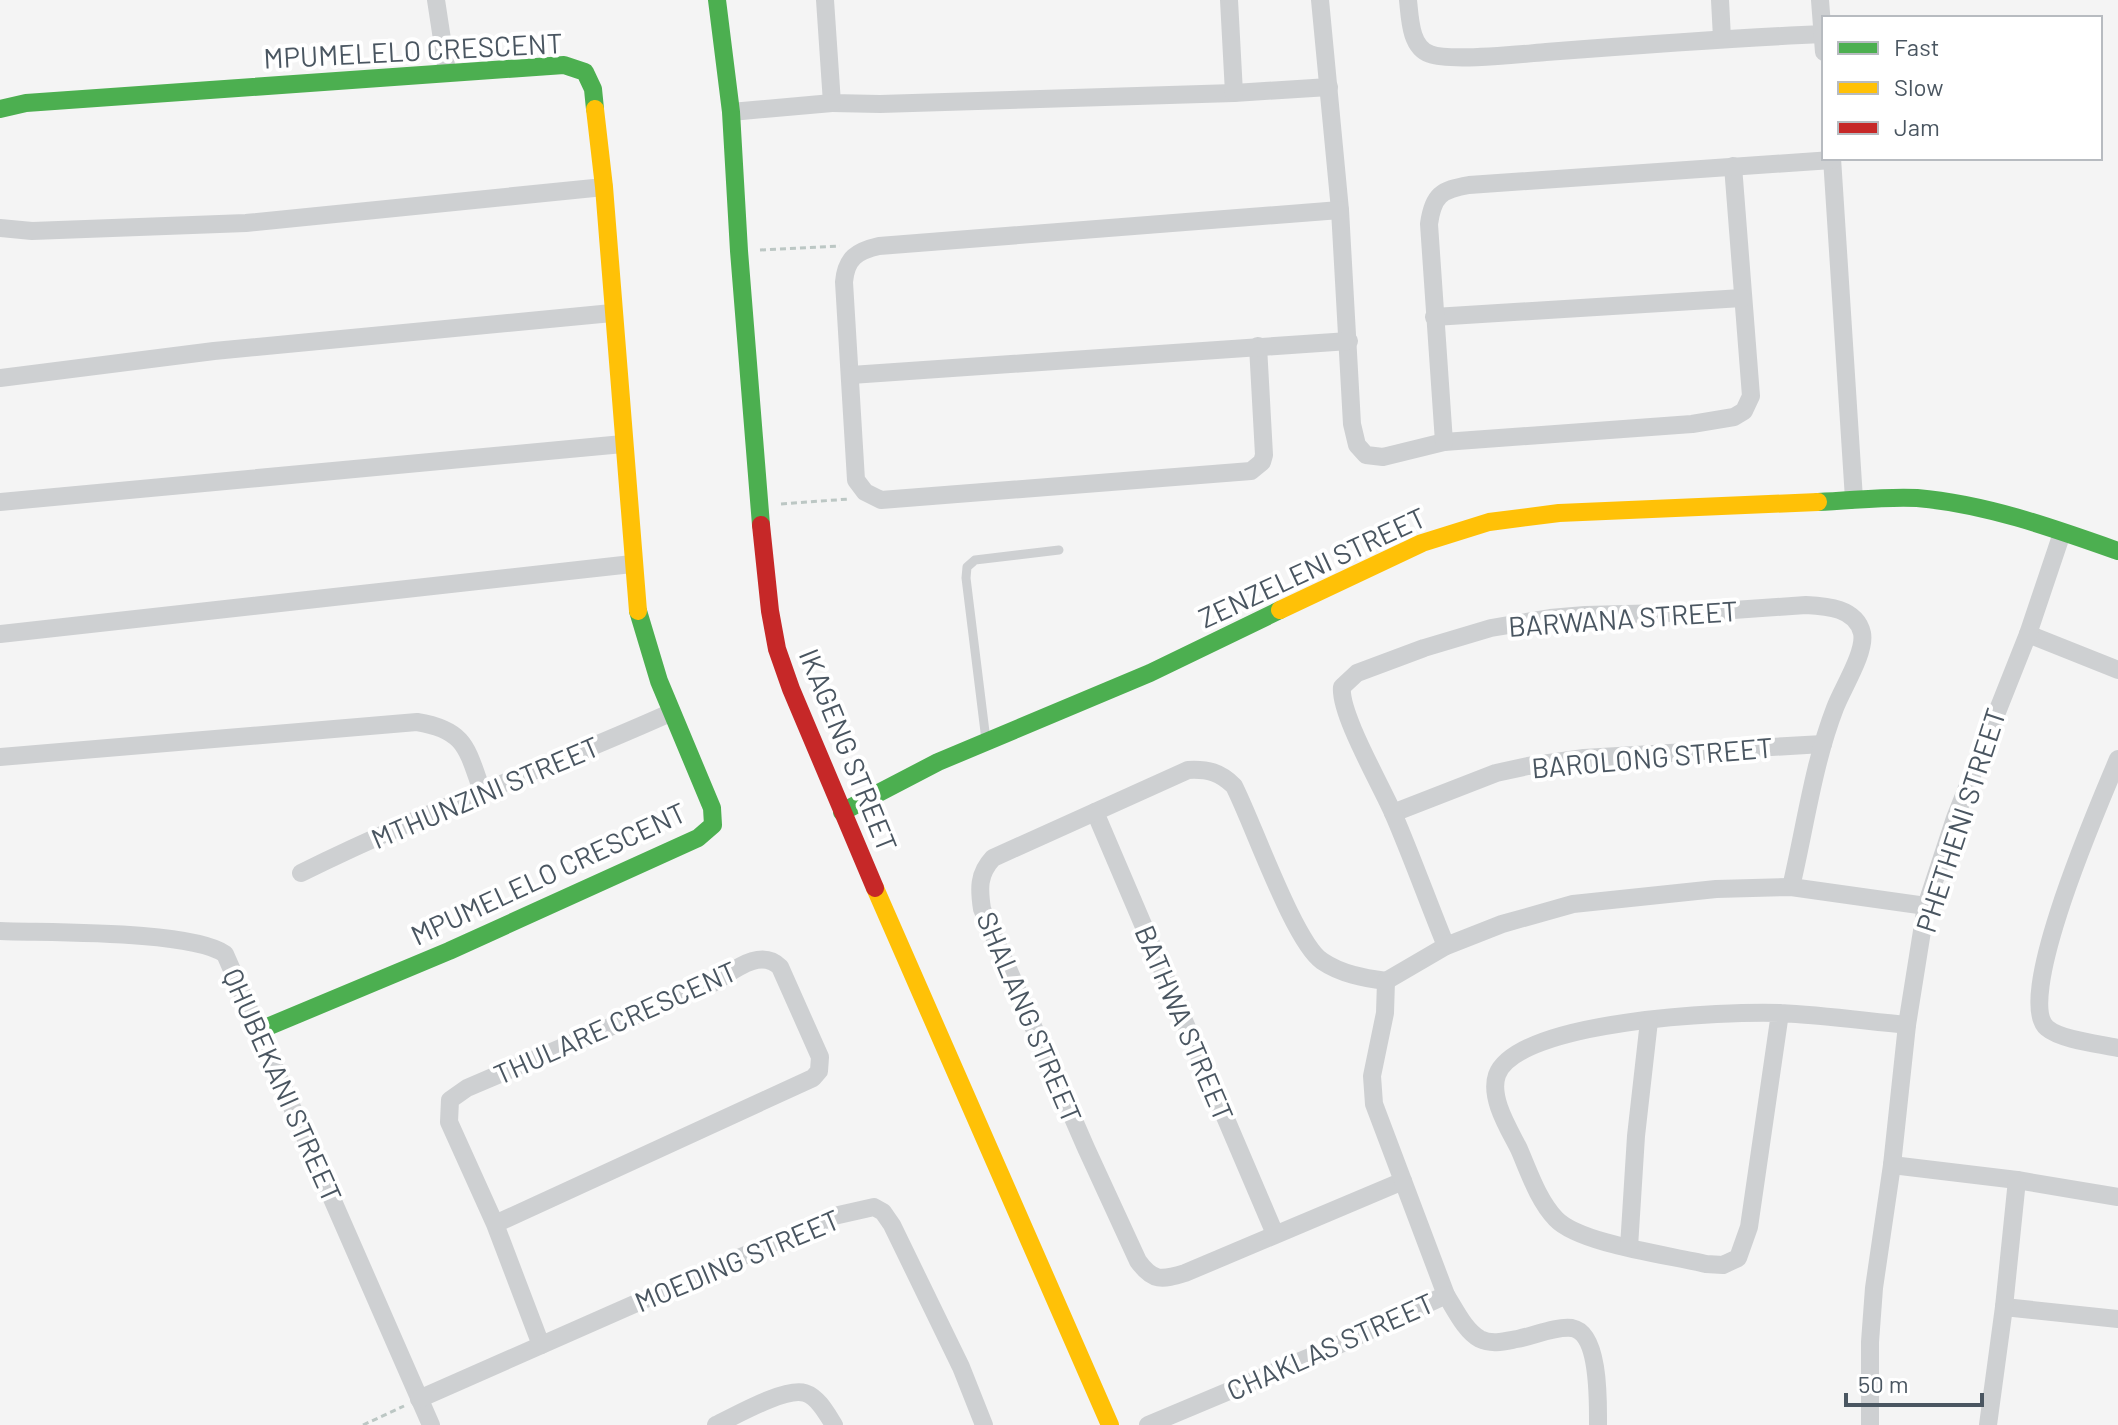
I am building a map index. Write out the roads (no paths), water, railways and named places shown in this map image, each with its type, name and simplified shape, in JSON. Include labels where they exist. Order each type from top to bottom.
[{"type":"street","points":[[436,0],[447,72]]},
{"type":"street","name":"IKAGENG STREET","points":[[717,0],[731,112],[759,507],[777,649],[842,812],[1110,1425]]},
{"type":"street","points":[[825,0],[832,103]]},
{"type":"street","points":[[1229,0],[1234,93]]},
{"type":"street","points":[[1320,0],[1340,210],[1352,424],[1360,450],[1373,457],[1444,442],[1692,424],[1734,417],[1744,411],[1751,396],[1733,166]]},
{"type":"street","points":[[1408,0],[1414,36],[1420,48],[1439,56],[1487,56],[1722,38],[1822,43]]},
{"type":"street","points":[[1720,0],[1722,38]]},
{"type":"street","points":[[1820,0],[1822,29]]},
{"type":"street","name":"MPUMELELO CRESCENT","points":[[0,109],[26,103],[564,65],[585,72],[593,89],[604,187],[632,564],[643,636],[670,713],[712,808],[713,825],[706,832],[449,951],[260,1030]]},
{"type":"street","points":[[731,112],[832,103],[895,104],[1329,87]]},
{"type":"street","points":[[1444,442],[1429,224],[1431,208],[1447,190],[1469,185],[1822,160]]},
{"type":"street","points":[[1832,160],[1854,499]]},
{"type":"street","points":[[0,228],[32,231],[246,223],[604,187]]},
{"type":"street","points":[[1258,346],[1264,455],[1262,462],[1251,471],[904,499],[873,497],[860,486],[854,471],[845,269],[855,254],[868,248],[1340,210]]},
{"type":"street","points":[[1434,317],[1742,298]]},
{"type":"street","points":[[0,378],[214,351],[612,313]]},
{"type":"street","points":[[851,375],[1349,341]]},
{"type":"street","points":[[0,502],[623,444]]},
{"type":"street","name":"ZENZELENI STREET","points":[[842,812],[938,762],[1150,673],[1422,543],[1489,522],[1559,513],[1913,498],[1967,503],[2026,519],[2118,551]]},
{"type":"street","name":"PHETHENI STREET","points":[[1870,1425],[1870,1342],[1874,1288],[1892,1165],[1907,1025],[1926,906],[1987,734],[2028,634],[2062,533]]},
{"type":"street","points":[[0,634],[632,564]]},
{"type":"street","name":"BARWANA STREET","points":[[1446,946],[1393,813],[1341,697],[1342,687],[1357,673],[1491,628],[1550,618],[1806,605],[1838,609],[1850,614],[1862,631],[1861,649],[1823,744]]},
{"type":"street","points":[[2028,634],[2118,670]]},
{"type":"street","name":"MTHUNZINI STREET","points":[[301,873],[482,791],[566,759],[670,713]]},
{"type":"street","points":[[0,757],[417,722],[440,726],[461,741],[482,791]]},
{"type":"street","points":[[1791,887],[1823,744]]},
{"type":"street","name":"BAROLONG STREET","points":[[1393,813],[1496,773],[1528,766],[1584,758],[1823,744]]},
{"type":"street","points":[[2118,759],[2066,888],[2050,940],[2039,1005],[2040,1019],[2047,1028],[2118,1048]]},
{"type":"street","name":"SHALANG STREET","points":[[1386,981],[1364,978],[1335,968],[1310,950],[1234,786],[1225,777],[1203,769],[1188,770],[993,858],[985,867],[980,881],[982,909],[1086,1148],[1138,1261],[1147,1273],[1162,1278],[1185,1273],[1403,1181]]},
{"type":"street","name":"BATHWA STREET","points":[[1095,812],[1275,1234]]},
{"type":"street","points":[[1386,981],[1446,946],[1502,924],[1573,904],[1716,889],[1791,887],[1926,906]]},
{"type":"street","name":"QHUBEKANI STREET","points":[[0,931],[165,938],[213,946],[228,958],[431,1425]]},
{"type":"street","name":"THULARE CRESCENT","points":[[495,1224],[813,1078],[819,1071],[820,1057],[780,967],[770,960],[757,959],[713,983],[452,1096],[448,1104],[449,1122],[495,1224],[541,1345]]},
{"type":"street","name":"CHAKLAS STREET","points":[[1148,1425],[1336,1346],[1446,1295],[1377,1118],[1372,1092],[1372,1076],[1385,1013],[1386,981]]},
{"type":"street","points":[[1780,1013],[1749,1227],[1742,1252],[1732,1263],[1723,1265],[1629,1247],[1570,1230],[1547,1208],[1496,1095],[1499,1071],[1515,1054],[1566,1032],[1720,1014],[1780,1013],[1907,1025]]},
{"type":"street","points":[[1629,1247],[1636,1136],[1649,1021]]},
{"type":"street","points":[[1892,1165],[2017,1180],[2118,1197]]},
{"type":"street","points":[[1988,1425],[2017,1180]]},
{"type":"street","name":"MOEDING STREET","points":[[419,1399],[834,1216],[874,1207],[883,1212],[892,1225],[961,1367],[984,1425]]},
{"type":"street","points":[[1446,1295],[1463,1322],[1478,1338],[1486,1341],[1505,1342],[1560,1329],[1577,1329],[1582,1333],[1589,1343],[1594,1361],[1598,1425]]},
{"type":"street","points":[[2004,1307],[2118,1319]]},
{"type":"street","points":[[716,1425],[782,1396],[801,1392],[812,1396],[834,1425]]},
{"type":"lane","points":[[986,742],[967,567],[975,560],[1059,550]]}]
